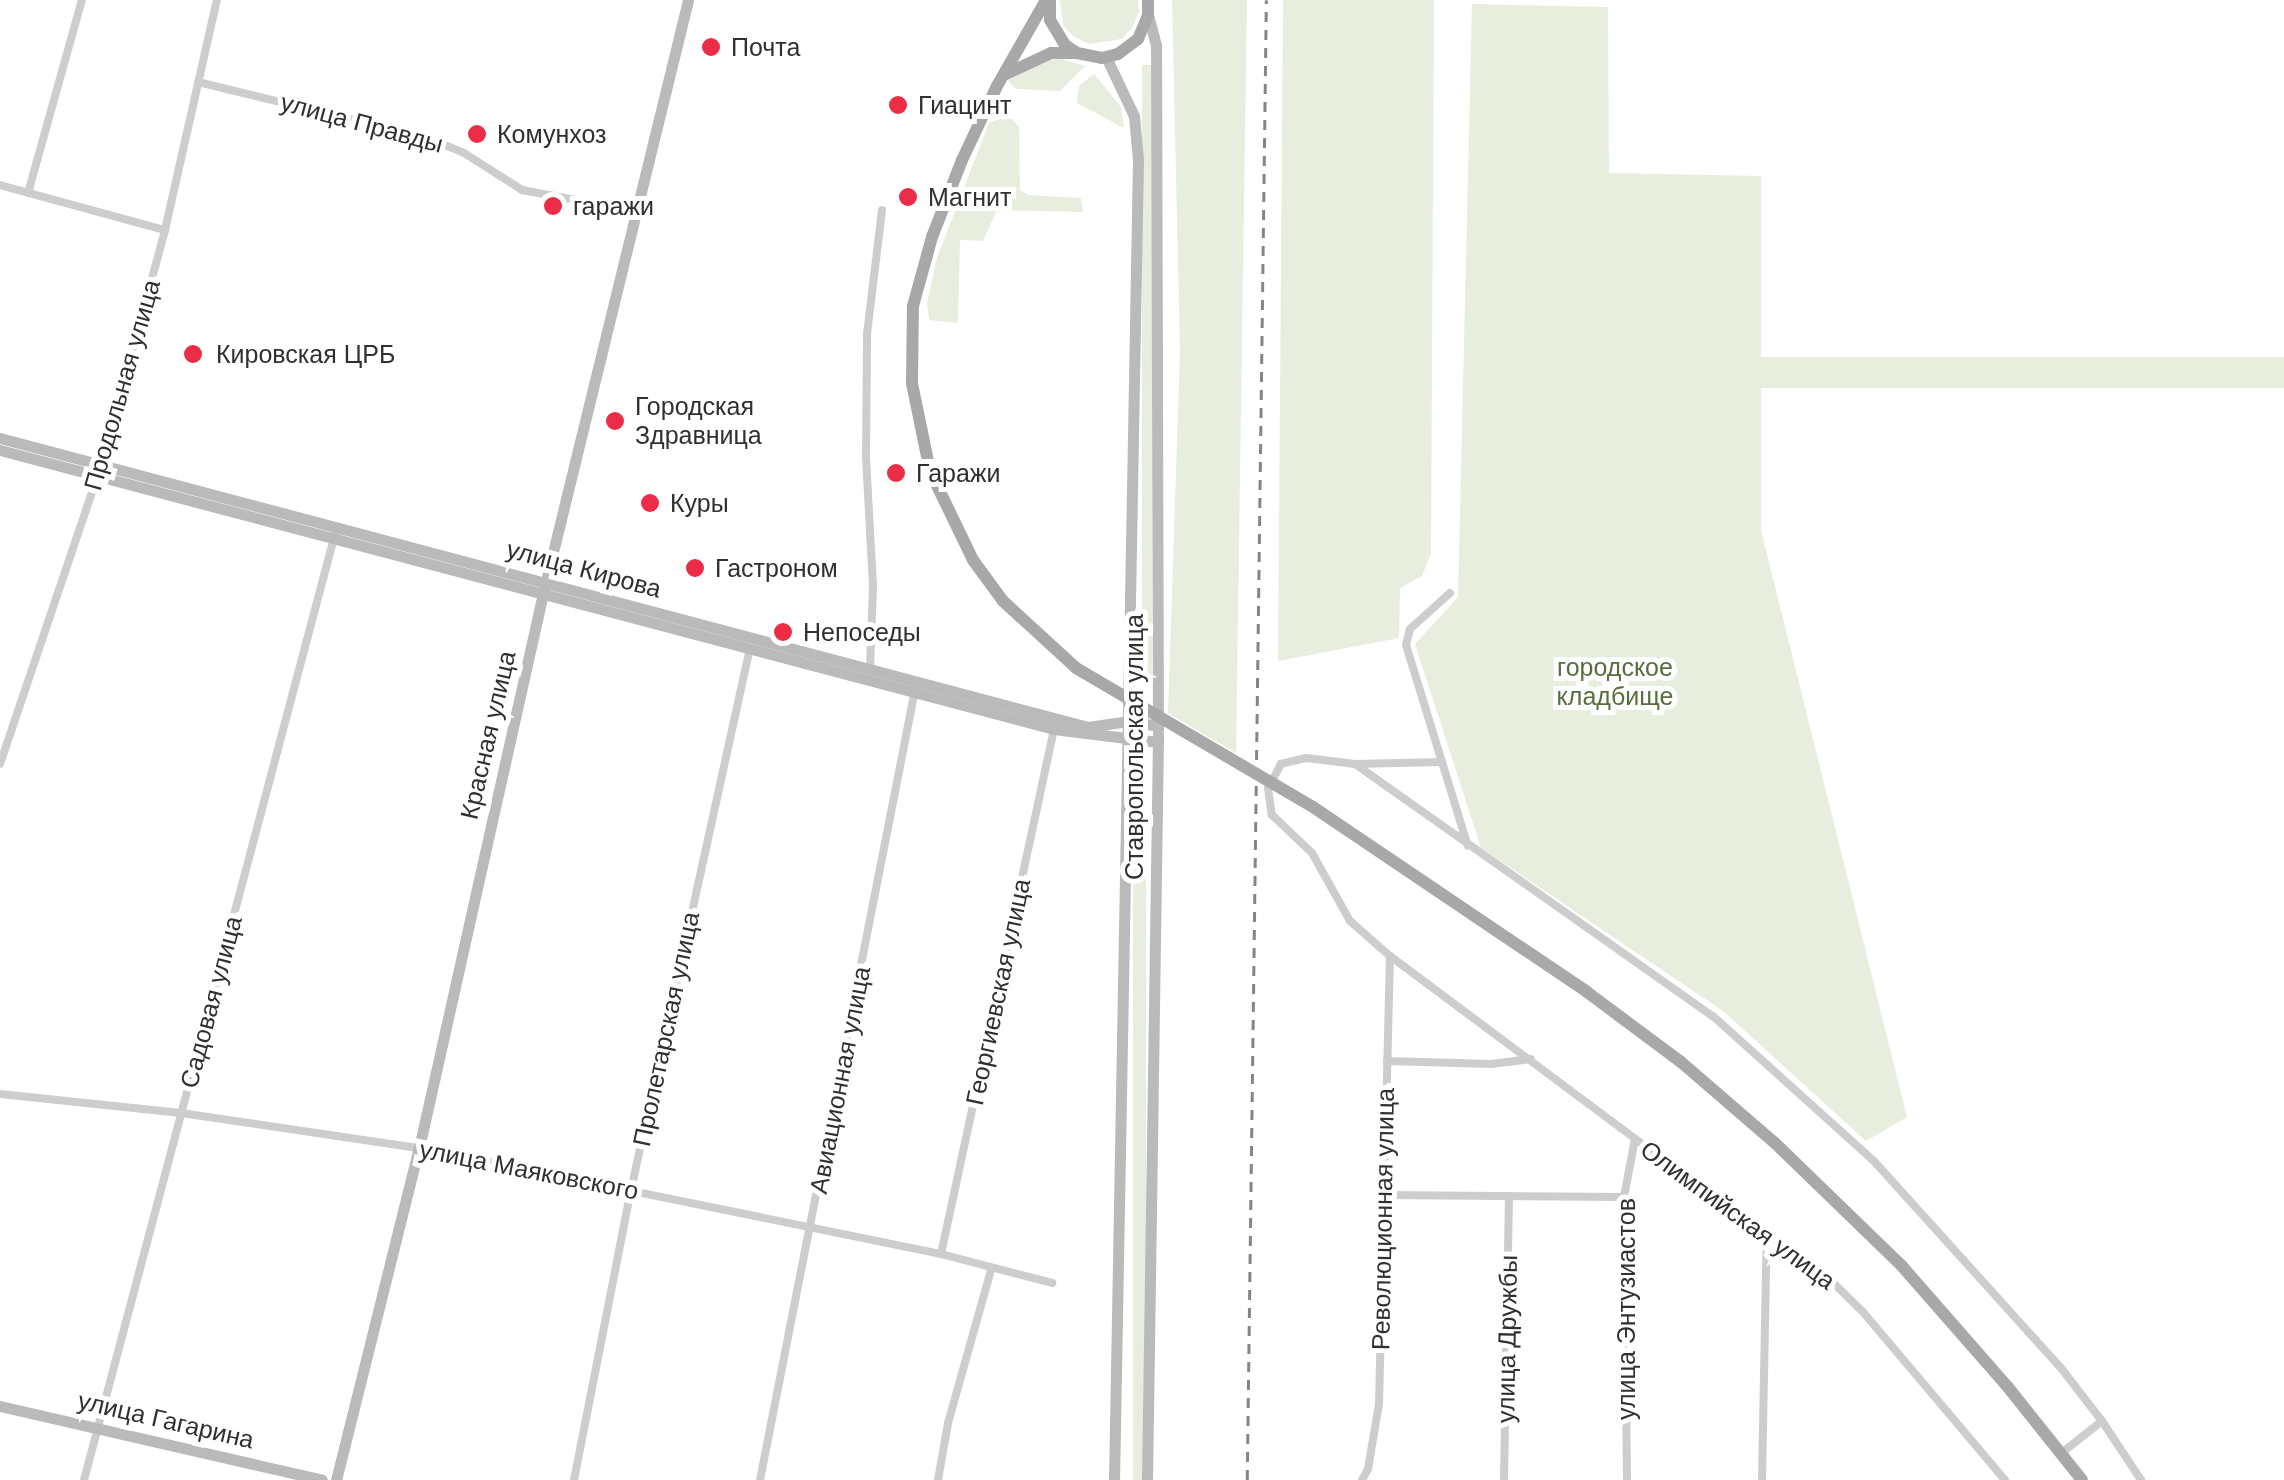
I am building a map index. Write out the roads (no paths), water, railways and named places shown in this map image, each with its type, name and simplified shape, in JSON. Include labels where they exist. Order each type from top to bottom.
[{"type":"main road","points":[[1048,0],[1056,34],[1077,53]]},
{"type":"main road","points":[[1048,0],[1004,75],[962,160],[932,236],[912,306],[910,344],[919,430],[930,470],[972,560],[1003,601],[1076,668],[1314,807],[1587,992],[1681,1062],[1776,1143],[1858,1223],[1950,1320],[2082,1480]]},
{"type":"main road","points":[[1004,75],[1051,53],[1106,57],[1138,39],[1148,16],[1148,0]]},
{"type":"street","points":[[28,193],[82,0]]},
{"type":"street","name":"Продольная улица","points":[[0,764],[99,471],[165,230],[217,0]]},
{"type":"street","name":"Красная улица","points":[[336,1480],[418,1148],[544,588],[688,0]]},
{"type":"street","name":"Ставропольская улица","points":[[1146,1480],[1158,742],[1156,64],[1148,16]]},
{"type":"street","name":"Ставропольская улица","points":[[1106,57],[1134,116],[1138,160],[1114,1480]]},
{"type":"street","name":"улица Правды","points":[[198,82],[426,137],[464,153],[522,190],[634,211]]},
{"type":"street","points":[[0,185],[165,230]]},
{"type":"street","points":[[870,668],[874,586],[866,457],[867,334],[882,210]]},
{"type":"street","name":"улица Кирова","points":[[0,438],[99,471]]},
{"type":"street","name":"улица Кирова","points":[[0,450],[99,471],[750,643],[1088,727],[1128,721],[1158,726]]},
{"type":"street","name":"Садовая улица","points":[[84,1480],[336,532]]},
{"type":"street","points":[[1450,593],[1410,629],[1406,645],[1468,846]]},
{"type":"street","name":"улица Кирова","points":[[750,643],[870,668],[1054,729],[1094,736],[1128,735],[1158,742]]},
{"type":"street","name":"Пролетарская улица","points":[[574,1480],[631,1190],[750,643]]},
{"type":"street","name":"Авиационная улица","points":[[760,1480],[917,685]]},
{"type":"street","name":"Георгиевская улица","points":[[941,1254],[1054,729]]},
{"type":"street","name":"Олимпийская улица","points":[[1355,764],[1306,758],[1280,764],[1268,788],[1272,815],[1312,853],[1350,920],[1390,956],[1635,1139],[1819,1269],[1864,1312],[2005,1480]]},
{"type":"street","points":[[1355,764],[1442,762]]},
{"type":"street","points":[[1355,764],[1714,1018],[1873,1160],[2061,1368],[2140,1480]]},
{"type":"street","name":"Революционная улица","points":[[1362,1480],[1368,1469],[1379,1404],[1390,956]]},
{"type":"street","points":[[1387,1061],[1490,1064],[1531,1060]]},
{"type":"street","name":"улица Маяковского","points":[[0,1094],[181,1113],[418,1148],[941,1254],[1052,1284]]},
{"type":"street","name":"улица Энтузиастов","points":[[1627,1480],[1624,1197],[1635,1139]]},
{"type":"street","points":[[1382,1195],[1624,1197]]},
{"type":"street","name":"улица Дружбы","points":[[1504,1480],[1509,1197]]},
{"type":"street","points":[[1762,1480],[1766,1230]]},
{"type":"street","points":[[938,1480],[948,1423],[991,1270]]},
{"type":"street","name":"улица Гагарина","points":[[0,1406],[322,1480]]},
{"type":"street","points":[[2060,1454],[2102,1421]]},
{"type":"railway","points":[[1247,1480],[1266,0]]},
{"type":"place","name":"Почта","points":[[711,47]]},
{"type":"place","name":"Гиацинт","points":[[898,105]]},
{"type":"place","name":"Комунхоз","points":[[477,134]]},
{"type":"place","name":"Магнит","points":[[908,197]]},
{"type":"place","name":"гаражи","points":[[553,206]]},
{"type":"place","name":"Кировская ЦРБ","points":[[193,354]]},
{"type":"place","name":"Городская Здравница","points":[[615,421]]},
{"type":"place","name":"Гаражи","points":[[896,473]]},
{"type":"place","name":"Куры","points":[[650,503]]},
{"type":"place","name":"Гастроном","points":[[695,568]]},
{"type":"place","name":"Непоседы","points":[[783,632]]},
{"type":"park label","name":"городское кладбище","points":[[1615,682]]}]
